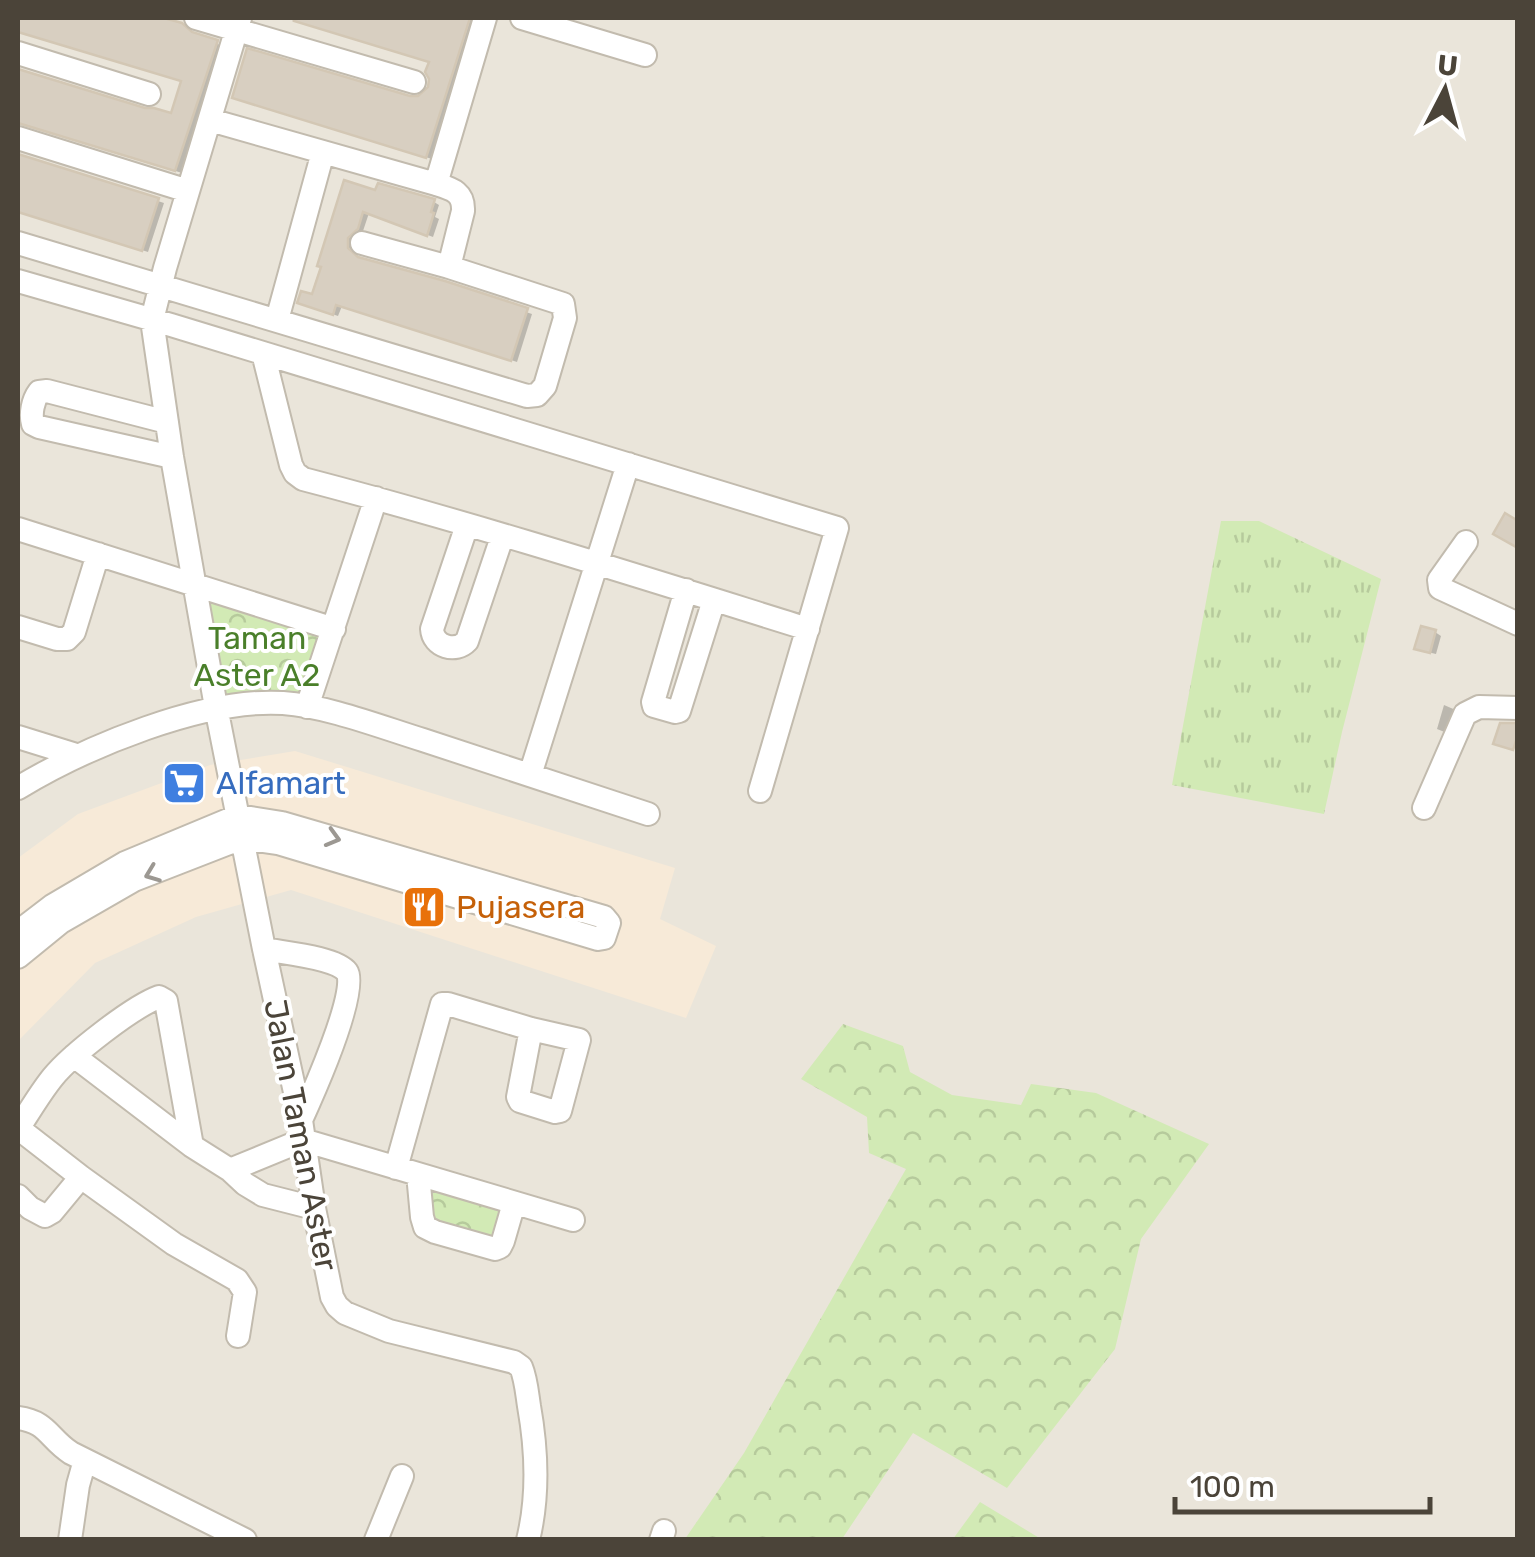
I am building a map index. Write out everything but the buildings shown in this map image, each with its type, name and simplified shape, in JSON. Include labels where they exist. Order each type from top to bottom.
[{"type":"street","points":[[196,18],[238,24],[414,82]]},
{"type":"street","points":[[436,184],[485,18]]},
{"type":"street","points":[[522,18],[644,55]]},
{"type":"street","points":[[152,320],[238,24]]},
{"type":"street","points":[[18,52],[149,94]]},
{"type":"street","points":[[210,120],[457,192],[464,202],[449,268]]},
{"type":"street","points":[[18,138],[188,192]]},
{"type":"street","points":[[277,320],[323,152]]},
{"type":"street","points":[[18,244],[528,396],[537,395],[546,386],[565,318],[562,304],[362,243]]},
{"type":"street","points":[[18,280],[837,528],[760,791]]},
{"type":"street","name":"Jalan Taman Aster","points":[[152,320],[216,708],[332,1297],[345,1312],[389,1330],[521,1367],[533,1426],[537,1473],[528,1540]]},
{"type":"street","points":[[262,353],[291,465],[303,480],[376,498],[808,629]]},
{"type":"street","points":[[167,422],[47,391],[35,397],[31,418],[39,426],[172,457]]},
{"type":"street","points":[[530,775],[628,464]]},
{"type":"street","points":[[307,707],[376,498]]},
{"type":"street","points":[[467,525],[432,629],[437,642],[454,648],[467,641],[502,537]]},
{"type":"street","points":[[18,529],[334,629]]},
{"type":"street","points":[[1466,542],[1439,580],[1440,588],[1518,624]]},
{"type":"street","points":[[18,627],[57,639],[68,638],[74,632],[98,554]]},
{"type":"street","points":[[686,590],[654,706],[678,711],[714,600]]},
{"type":"street","points":[[18,788],[76,756],[152,727],[216,708],[282,703],[381,727],[648,814]]},
{"type":"street","points":[[1424,808],[1465,714],[1480,707],[1518,708]]},
{"type":"street","points":[[18,738],[76,756]]},
{"type":"street","points":[[18,932],[52,906],[125,863],[240,827],[282,823],[604,917],[609,923],[604,938],[598,939],[278,843],[240,827],[61,922],[18,957]]},
{"type":"street","points":[[230,1170],[302,1130],[350,987],[350,977],[343,968],[264,949]]},
{"type":"street","points":[[192,1146],[166,1000],[159,997],[74,1056],[51,1079],[18,1129],[174,1244],[238,1280],[245,1292],[238,1336]]},
{"type":"street","points":[[514,1202],[500,1247],[452,1237],[425,1226],[407,1171],[442,1004],[531,1029]]},
{"type":"street","points":[[74,1056],[245,1184],[264,1194],[314,1208]]},
{"type":"street","points":[[302,1130],[407,1171],[573,1220]]},
{"type":"street","points":[[18,1196],[45,1216],[81,1177]]},
{"type":"street","points":[[18,1418],[37,1422],[58,1444],[85,1460],[245,1540]]},
{"type":"street","points":[[70,1540],[85,1460]]},
{"type":"street","points":[[376,1540],[402,1476]]},
{"type":"shaded area","points":[[18,18],[1517,18],[1517,1539],[18,1539]]},
{"type":"shaded area","points":[[295,751],[675,868],[660,919],[716,946],[686,1018],[291,890],[196,917],[95,963],[18,1041],[18,858],[78,814],[210,765]]},
{"type":"green space","points":[[1221,521],[1259,521],[1381,579],[1324,814],[1172,785]]},
{"type":"green space","name":"Taman Aster A2","points":[[196,588],[322,630],[298,703],[220,705]]},
{"type":"green space","points":[[843,1024],[903,1046],[910,1072],[952,1095],[1021,1105],[1031,1084],[1096,1093],[1209,1144],[1141,1239],[1115,1349],[1007,1488],[913,1433],[842,1539],[685,1539],[744,1453],[906,1169],[869,1153],[867,1117],[801,1079]]},
{"type":"green space","points":[[421,1178],[509,1205],[500,1239],[436,1230]]},
{"type":"green space","points":[[980,1502],[1041,1539],[953,1539]]},
{"type":"place","name":"Alfamart","points":[[184,783]]},
{"type":"place","name":"Pujasera","points":[[424,907]]}]
